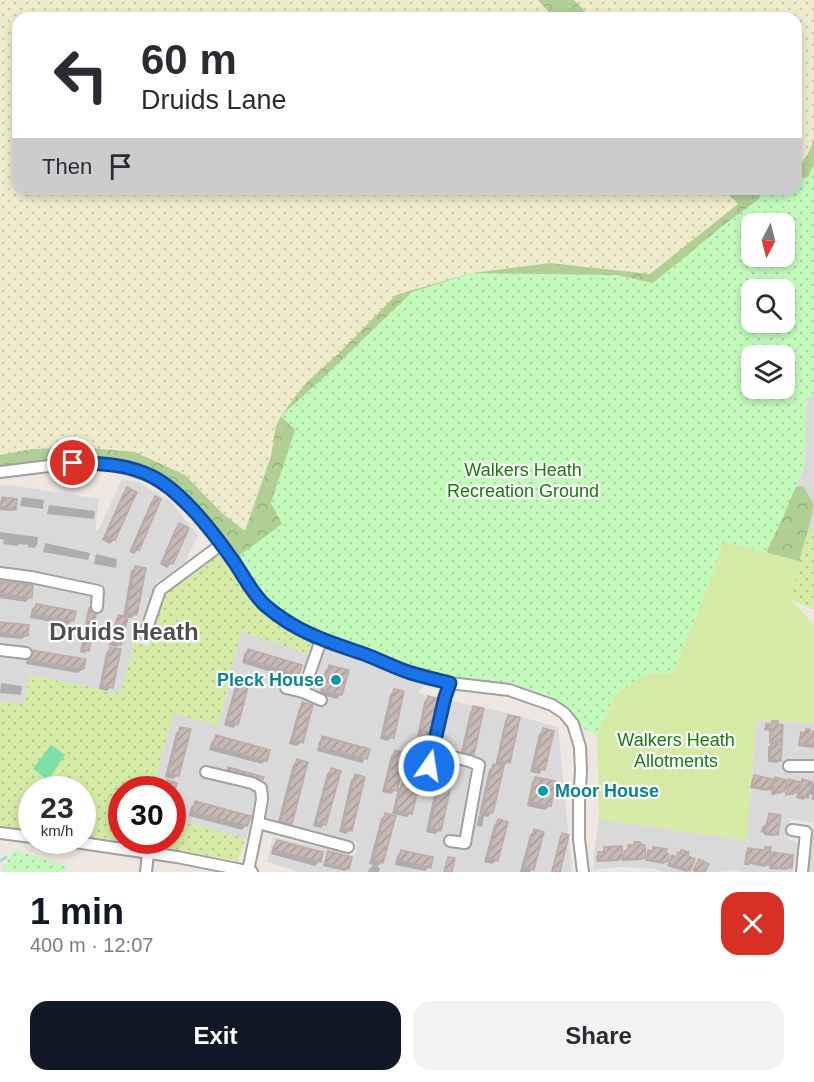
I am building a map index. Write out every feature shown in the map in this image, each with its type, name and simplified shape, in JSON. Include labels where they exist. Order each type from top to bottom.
[{"type":"street","points":[[0,472],[73,463],[105,464],[128,468],[152,477],[169,488],[199,516],[222,544],[265,606],[291,626],[321,640],[409,672],[450,683],[509,690],[552,705],[564,713],[573,724],[580,747],[579,839],[583,872]]},
{"type":"street","points":[[145,634],[160,590],[222,544]]},
{"type":"street","points":[[0,573],[98,591],[97,607]]},
{"type":"street","points":[[303,692],[321,640]]},
{"type":"street","points":[[0,650],[26,653]]},
{"type":"street","points":[[408,777],[426,780],[450,683]]},
{"type":"street","points":[[286,688],[321,700]]},
{"type":"street","points":[[432,752],[479,765],[465,843],[450,841]]},
{"type":"street","points":[[796,762],[814,766]]},
{"type":"street","points":[[154,854],[250,871],[262,799],[261,788],[252,783],[206,772]]},
{"type":"street","points":[[258,823],[348,847]]},
{"type":"street","points":[[792,830],[806,831],[802,872]]},
{"type":"street","points":[[0,833],[18,835]]},
{"type":"street","points":[[146,872],[148,854]]},
{"type":"shaded area","points":[[0,0],[538,0],[549,12],[12,12],[12,195],[730,195],[739,204],[650,274],[550,263],[472,273],[338,354],[305,384],[276,426],[271,456],[245,532],[222,513],[135,452],[79,447],[32,449],[0,455]]},
{"type":"shaded area","points":[[574,0],[814,0],[814,140],[808,154],[802,163],[802,12],[585,12]]},
{"type":"shaded area","points":[[814,396],[814,530],[784,515],[804,467],[807,397]]},
{"type":"shaded area","points":[[122,479],[137,482],[168,499],[198,535],[185,562],[155,584],[134,642],[121,693],[29,675],[24,704],[0,701],[0,486],[10,485],[99,499],[95,530],[98,531]]},
{"type":"shaded area","points":[[241,631],[308,654],[311,642],[427,681],[418,693],[558,727],[572,872],[299,872],[267,862],[273,837],[355,855],[357,843],[267,818],[251,824],[246,839],[186,822],[186,776],[156,776],[173,713],[218,725]]},
{"type":"shaded area","points":[[757,720],[814,723],[814,823],[790,819],[788,840],[794,840],[798,844],[792,872],[734,870],[662,872],[655,869],[621,867],[593,870],[599,819],[746,840]]},
{"type":"shaded area","points":[[814,823],[814,872],[806,872]]},
{"type":"green space","points":[[538,0],[574,0],[585,12],[549,12]]},
{"type":"green space","points":[[814,140],[814,181],[802,189],[802,163]]},
{"type":"green space","name":"Walkers Heath Recreation Ground","points":[[814,164],[814,396],[807,398],[804,467],[766,553],[724,541],[673,673],[648,673],[617,694],[597,734],[588,732],[554,701],[426,674],[321,636],[290,620],[264,599],[241,565],[240,555],[282,524],[271,503],[295,430],[281,416],[412,292],[472,273],[617,275],[653,283],[725,224],[759,199],[761,195],[802,195],[802,178],[808,177]]},
{"type":"green space","points":[[730,195],[794,195],[768,213],[741,213],[741,231],[293,509],[275,552],[241,565],[227,543],[182,490],[143,469],[121,463],[0,469],[0,455],[32,449],[79,447],[135,452],[185,475],[222,513],[245,531],[271,456],[276,426],[281,416],[305,384],[396,295],[472,273],[550,263],[650,274],[738,204]]},
{"type":"green space","points":[[803,486],[814,505],[799,561],[766,553],[766,527],[784,490]]},
{"type":"green space","points":[[809,527],[814,530],[814,609],[791,600]]},
{"type":"green space","name":"Walkers Heath Allotments","points":[[724,541],[799,561],[791,600],[814,625],[814,723],[757,720],[746,840],[599,819],[597,734],[617,694],[648,673],[673,673]]},
{"type":"green space","points":[[221,556],[227,560],[259,607],[311,642],[308,654],[241,631],[218,725],[173,713],[156,776],[108,776],[108,840],[96,838],[96,776],[18,776],[18,830],[0,828],[0,701],[24,704],[29,675],[121,693],[134,642],[148,646],[167,590],[211,557]]},
{"type":"green space","points":[[51,745],[65,755],[51,776],[43,776],[33,769]]},
{"type":"green space","points":[[186,822],[246,839],[238,861],[186,852]]},
{"type":"green space","points":[[14,850],[18,851],[18,854],[27,854],[67,866],[65,872],[1,872]]},
{"type":"building","points":[[127,487],[137,492],[115,540],[105,536]]},
{"type":"building","points":[[155,496],[161,499],[139,551],[133,548]]},
{"type":"building","points":[[2,497],[17,499],[16,510],[0,507]]},
{"type":"building","points":[[179,523],[189,528],[173,564],[163,560]]},
{"type":"building","points":[[135,566],[146,568],[137,615],[126,613]]},
{"type":"building","points":[[0,581],[33,585],[32,598],[0,594]]},
{"type":"building","points":[[36,604],[76,611],[74,621],[34,614]]},
{"type":"building","points":[[89,608],[97,610],[89,651],[82,649]]},
{"type":"building","points":[[118,615],[128,617],[121,645],[111,642]]},
{"type":"building","points":[[0,622],[29,625],[28,636],[0,632]]},
{"type":"building","points":[[110,647],[121,649],[113,688],[102,685]]},
{"type":"building","points":[[248,649],[302,665],[299,675],[245,659]]},
{"type":"building","points":[[31,650],[86,659],[84,669],[29,660]]},
{"type":"building","name":"Pleck House","points":[[329,665],[349,670],[342,695],[322,690]]},
{"type":"building","points":[[240,677],[250,680],[238,725],[227,721]]},
{"type":"building","points":[[394,689],[404,691],[394,738],[383,735]]},
{"type":"building","points":[[428,696],[439,699],[428,746],[417,743]]},
{"type":"building","points":[[302,702],[313,705],[303,743],[293,740]]},
{"type":"building","points":[[473,706],[484,708],[474,755],[464,753]]},
{"type":"building","points":[[508,715],[520,717],[510,763],[498,760]]},
{"type":"building","points":[[772,721],[778,721],[777,724],[783,725],[782,742],[770,741],[771,729],[766,728],[766,724],[772,724]]},
{"type":"building","points":[[180,727],[191,729],[179,776],[169,773]]},
{"type":"building","points":[[543,728],[554,731],[545,770],[534,768]]},
{"type":"building","points":[[806,729],[810,729],[809,734],[814,731],[814,745],[799,744],[801,732],[805,733]]},
{"type":"building","points":[[216,735],[270,750],[267,761],[213,746]]},
{"type":"building","points":[[322,736],[370,749],[367,759],[320,747]]},
{"type":"building","points":[[771,743],[782,744],[781,761],[770,760]]},
{"type":"building","points":[[413,748],[423,750],[418,773],[408,771]]},
{"type":"building","points":[[395,750],[406,753],[397,791],[385,788]]},
{"type":"building","points":[[297,759],[308,762],[292,824],[281,821]]},
{"type":"building","points":[[493,764],[504,766],[493,813],[482,811]]},
{"type":"building","points":[[443,765],[455,768],[441,831],[430,828]]},
{"type":"building","points":[[228,767],[264,777],[262,782],[227,774]]},
{"type":"building","points":[[331,768],[341,771],[326,825],[316,822]]},
{"type":"building","points":[[355,774],[365,777],[352,831],[342,828]]},
{"type":"building","points":[[754,775],[773,779],[771,790],[752,786]]},
{"type":"building","name":"Moor House","points":[[535,777],[556,781],[551,806],[530,802]]},
{"type":"building","points":[[775,777],[787,780],[784,792],[776,791],[776,794],[772,794]]},
{"type":"building","points":[[789,779],[800,782],[797,793],[790,792],[786,795]]},
{"type":"building","points":[[802,779],[812,782],[808,798],[798,795]]},
{"type":"building","points":[[402,783],[419,787],[412,814],[395,810]]},
{"type":"building","points":[[195,801],[251,816],[247,826],[193,812]]},
{"type":"building","points":[[385,813],[396,816],[383,863],[373,860]]},
{"type":"building","points":[[769,813],[781,815],[778,835],[766,833],[762,829],[767,826]]},
{"type":"building","points":[[498,819],[508,822],[498,861],[488,858]]},
{"type":"building","points":[[534,829],[544,832],[534,870],[524,868]]},
{"type":"building","points":[[562,833],[569,835],[560,872],[552,872]]},
{"type":"building","points":[[277,840],[323,852],[321,862],[274,850]]},
{"type":"building","points":[[634,842],[645,845],[646,858],[624,859],[624,851],[628,850],[628,845],[634,845]]},
{"type":"building","points":[[622,846],[622,859],[599,860],[598,852],[604,852],[604,847]]},
{"type":"building","points":[[653,847],[667,849],[668,862],[647,859],[648,850],[653,851]]},
{"type":"building","points":[[765,847],[771,847],[769,865],[746,863],[748,848],[765,850]]},
{"type":"building","points":[[401,850],[433,857],[431,868],[398,860]]},
{"type":"building","points":[[681,850],[689,852],[688,856],[695,859],[690,871],[669,863],[672,855],[676,857]]},
{"type":"building","points":[[328,851],[352,857],[349,869],[325,863]]},
{"type":"building","points":[[772,852],[793,855],[792,868],[771,867]]},
{"type":"building","points":[[448,857],[455,858],[452,872],[444,872]]},
{"type":"building","points":[[699,859],[709,864],[705,872],[693,870]]},
{"type":"waterway","points":[[0,861],[6,857]]},
{"type":"place","name":"Pleck House","points":[[336,680]]},
{"type":"place","name":"Moor House","points":[[543,791]]},
{"type":"district","name":"Druids Heath","points":[[124,632]]},
{"type":"route","points":[[73,463],[105,464],[128,468],[152,477],[169,488],[199,516],[222,544],[265,606],[291,626],[321,640],[409,672],[450,683],[429,766]]}]
